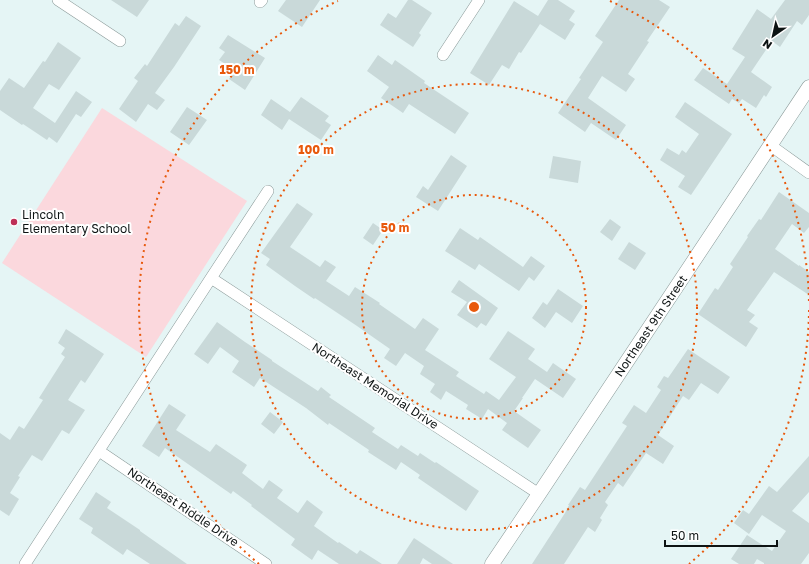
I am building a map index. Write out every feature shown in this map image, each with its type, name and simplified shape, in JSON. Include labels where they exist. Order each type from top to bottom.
[{"type":"street","points":[[58,0],[120,41]]},
{"type":"street","points":[[442,55],[479,0]]},
{"type":"street","name":"Northeast 9th Street","points":[[492,564],[809,87]]},
{"type":"street","points":[[770,145],[809,173]]},
{"type":"street","points":[[25,564],[268,191]]},
{"type":"street","name":"Northeast Memorial Drive","points":[[210,278],[539,494]]},
{"type":"street","name":"Northeast Riddle Drive","points":[[100,450],[266,564]]},
{"type":"shaded area","points":[[102,108],[247,201],[146,357],[2,263]]},
{"type":"building","points":[[111,0],[149,0],[137,17]]},
{"type":"building","points":[[286,0],[320,0],[302,27],[278,11]]},
{"type":"building","points":[[408,0],[412,0],[432,13],[419,33],[421,35],[413,47],[380,25],[388,13],[396,18]]},
{"type":"building","points":[[548,0],[558,0],[575,11],[569,20],[575,24],[565,40],[540,24],[521,53],[519,52],[509,69],[502,65],[489,85],[470,73],[514,1],[538,16]]},
{"type":"building","points":[[619,0],[659,0],[670,7],[647,41],[649,42],[628,74],[635,79],[626,92],[602,76],[588,98],[626,125],[616,140],[591,123],[585,132],[558,113],[581,79],[579,78],[603,42],[595,36]]},
{"type":"building","points":[[785,0],[809,0],[809,15],[802,25],[797,21],[780,47],[772,41],[751,72],[772,87],[766,97],[764,95],[756,108],[742,99],[739,103],[732,99],[729,104],[694,80],[703,68],[727,84],[745,57],[732,49],[757,9],[771,19]]},
{"type":"building","points":[[186,16],[201,26],[155,93],[165,100],[157,110],[148,104],[136,122],[119,109],[138,81],[134,78],[145,64],[147,66],[175,23],[179,26]]},
{"type":"building","points":[[228,35],[265,58],[245,90],[229,79],[235,70],[219,60],[225,52],[219,48]]},
{"type":"building","points":[[58,42],[81,58],[59,90],[49,84],[33,108],[55,123],[76,91],[92,102],[81,117],[76,114],[57,143],[49,137],[47,140],[0,110],[0,91],[9,78],[24,88],[43,61],[45,62]]},
{"type":"building","points":[[378,55],[392,65],[395,60],[425,81],[424,83],[469,113],[455,134],[409,104],[403,113],[381,98],[389,87],[367,71]]},
{"type":"building","points":[[301,97],[329,116],[325,121],[331,125],[321,140],[289,119],[282,130],[261,115],[271,99],[290,112]]},
{"type":"building","points":[[685,102],[732,134],[691,195],[678,187],[685,176],[660,160],[667,148],[679,155],[682,150],[686,153],[699,134],[675,117]]},
{"type":"building","points":[[187,107],[207,120],[189,145],[170,132]]},
{"type":"building","points":[[451,155],[467,166],[438,211],[416,197],[423,186],[428,190]]},
{"type":"building","points":[[553,156],[581,161],[578,183],[549,178]]},
{"type":"building","points":[[779,192],[809,213],[809,227],[804,233],[792,224],[775,249],[809,272],[809,295],[774,272],[747,310],[755,315],[749,322],[758,328],[746,347],[698,314],[715,288],[718,290],[733,267],[730,264],[748,237],[747,236],[759,219],[761,220]]},
{"type":"building","points":[[297,203],[313,214],[290,247],[320,267],[325,260],[336,267],[326,281],[349,296],[355,287],[380,303],[379,304],[415,329],[423,318],[439,329],[425,350],[459,372],[456,376],[484,394],[486,391],[499,400],[516,377],[489,359],[508,331],[535,349],[528,359],[547,372],[553,363],[576,379],[563,398],[535,379],[514,411],[541,430],[528,448],[502,430],[507,423],[488,409],[482,419],[466,409],[468,405],[446,391],[441,400],[430,392],[435,384],[420,374],[424,366],[405,353],[396,366],[384,358],[390,349],[315,298],[314,299],[266,265],[270,259],[261,253]]},
{"type":"building","points":[[610,219],[621,227],[612,241],[600,232]]},
{"type":"building","points":[[373,223],[383,230],[373,245],[363,238]]},
{"type":"building","points":[[460,228],[478,240],[480,237],[523,267],[531,256],[545,266],[534,281],[529,277],[519,291],[479,264],[475,270],[445,251]]},
{"type":"building","points":[[629,242],[646,253],[635,270],[618,259]]},
{"type":"building","points":[[459,280],[498,308],[486,326],[481,323],[477,328],[457,315],[467,302],[451,292]]},
{"type":"building","points":[[558,289],[583,306],[572,323],[556,312],[545,328],[532,318],[543,302],[547,305]]},
{"type":"building","points":[[217,322],[318,391],[321,387],[331,395],[329,397],[375,428],[372,432],[398,449],[401,445],[418,456],[420,453],[479,491],[466,511],[418,478],[420,475],[401,462],[396,470],[368,452],[369,450],[329,423],[328,425],[306,408],[260,378],[254,387],[232,372],[239,361],[220,347],[208,364],[194,354]]},
{"type":"building","points":[[66,329],[104,354],[85,383],[81,380],[68,400],[85,410],[69,434],[62,430],[42,461],[32,455],[18,476],[20,477],[10,493],[19,499],[9,516],[0,510],[0,433],[10,440],[19,426],[24,429],[43,400],[39,398],[65,357],[61,354],[65,348],[58,343]]},
{"type":"building","points":[[688,349],[730,377],[718,394],[701,383],[689,400],[683,396],[658,435],[674,446],[663,464],[646,453],[623,487],[618,483],[605,502],[608,505],[600,518],[602,520],[595,532],[588,527],[564,564],[532,564],[580,487],[585,490],[627,426],[622,423],[634,405],[646,413],[661,390],[657,387],[664,376],[668,378]]},
{"type":"building","points":[[169,404],[186,415],[176,430],[210,452],[216,444],[247,465],[242,473],[263,489],[269,480],[283,490],[277,498],[298,513],[307,500],[323,512],[314,526],[357,554],[360,550],[382,564],[339,564],[318,550],[312,560],[291,545],[295,539],[233,491],[231,494],[165,448],[159,457],[142,446]]},
{"type":"building","points":[[270,412],[283,422],[274,434],[261,424]]},
{"type":"building","points":[[809,456],[809,492],[792,511],[809,523],[809,553],[801,564],[764,564],[757,559],[754,564],[739,564],[731,559],[747,535],[772,551],[786,531],[762,515],[749,534],[734,523],[743,510],[749,514],[769,486],[777,492]]},
{"type":"building","points":[[96,492],[111,502],[107,508],[187,564],[150,564],[127,549],[123,555],[91,533],[93,528],[79,519]]},
{"type":"building","points":[[414,538],[453,564],[432,564],[423,558],[420,564],[397,564]]},
{"type":"place","name":"Lincoln Elementary School","points":[[14,222]]}]
